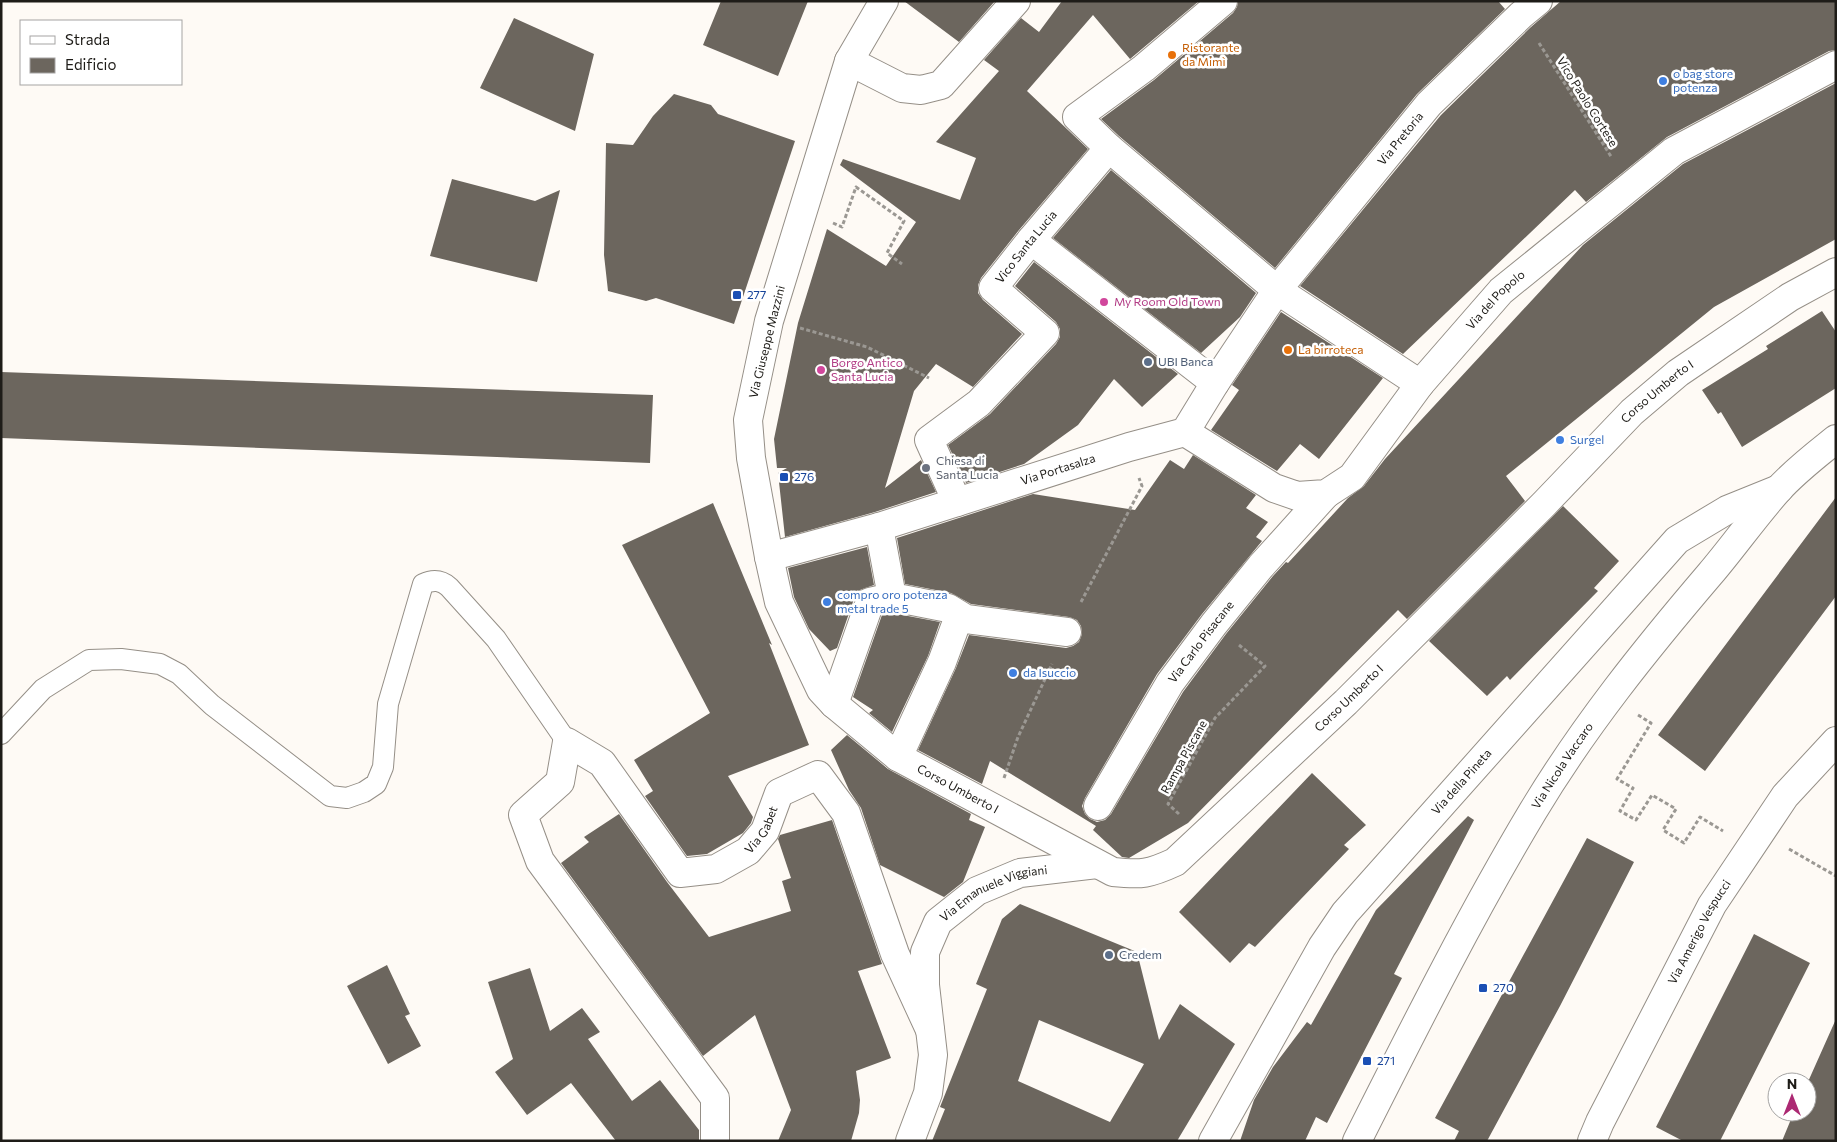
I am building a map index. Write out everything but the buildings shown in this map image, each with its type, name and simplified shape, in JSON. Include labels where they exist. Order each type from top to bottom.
[{"type":"street","name":"Via Giuseppe Mazzini","points":[[827,697],[779,602],[751,458],[748,420],[770,321],[850,61],[884,1]]},
{"type":"street","points":[[850,61],[902,88],[921,90],[941,85],[1016,1]]},
{"type":"street","points":[[1223,1],[1144,68],[1077,117],[1109,148],[1277,290],[1420,384]]},
{"type":"street","name":"Via Pretoria","points":[[1277,290],[1429,104],[1525,11]]},
{"type":"street","name":"Via del Popolo","points":[[1185,432],[1274,488],[1297,496],[1326,494],[1352,477],[1420,384],[1500,291],[1674,151],[1836,65]]},
{"type":"street","name":"Vico Santa Lucia","points":[[957,502],[929,440],[979,403],[1045,333],[993,288],[1109,148]]},
{"type":"street","points":[[1031,240],[1215,383]]},
{"type":"street","name":"Corso Umberto I","points":[[827,697],[898,757],[1097,864],[1113,872],[1136,875],[1153,872],[1175,862],[1346,702],[1544,504],[1632,412],[1678,373],[1790,297],[1836,272]]},
{"type":"street","points":[[1185,432],[1277,290]]},
{"type":"street","name":"Via Portasalza","points":[[769,557],[879,527],[1129,447],[1185,432]]},
{"type":"street","name":"Via Nicola Vaccaro","points":[[1356,1141],[1429,997],[1534,810],[1609,698],[1779,489],[1808,461],[1836,439]]},
{"type":"street","name":"Via della Pineta","points":[[1213,1141],[1322,947],[1352,906],[1677,540],[1728,510],[1779,489]]},
{"type":"street","name":"Via Carlo Pisacane","points":[[1098,806],[1170,683],[1261,566],[1326,494]]},
{"type":"street","points":[[879,527],[892,597]]},
{"type":"street","points":[[827,697],[870,602],[892,597],[948,608],[966,619],[1067,632]]},
{"type":"street","points":[[898,757],[942,662],[959,616]]},
{"type":"street","name":"Via Amerigo Vespucci","points":[[1592,1141],[1712,905],[1785,796],[1836,741]]},
{"type":"street","points":[[567,742],[560,782],[522,815],[540,861],[715,1098],[715,1141]]},
{"type":"street","name":"Via Gabet","points":[[567,742],[602,763],[680,873],[716,868],[748,851],[765,831],[779,793],[818,774],[846,813],[895,954],[930,1030]]},
{"type":"street","name":"Via Emanuele Viggiani","points":[[910,1141],[928,1093],[933,1055],[925,985],[925,952],[938,922],[977,891],[1020,873],[1097,864]]},
{"type":"lane","points":[[1,734],[42,689],[89,660],[121,658],[160,664],[179,674],[212,705],[330,796],[347,798],[364,792],[376,784],[384,767],[388,704],[424,584],[430,581],[442,581],[450,587],[496,639],[567,742]]},
{"type":"path","name":"Vico Paolo Cortese","points":[[1525,11],[1630,186]]},
{"type":"path","points":[[830,221],[842,227],[856,187],[904,221],[887,253],[902,264]]},
{"type":"path","points":[[797,328],[867,347],[929,378]]},
{"type":"path","name":"Rampa Piscane","points":[[1204,836],[1168,804],[1215,718],[1265,666],[1214,624]]},
{"type":"path","points":[[1609,698],[1651,723],[1617,779],[1633,788],[1620,810],[1636,820],[1652,795],[1676,809],[1663,830],[1684,843],[1700,817],[1734,838],[1725,855],[1738,864]]},
{"type":"path","points":[[1785,857],[1790,848],[1836,876]]},
{"type":"place","name":"Ristorante da Mimì","points":[[1172,55]]},
{"type":"place","name":"o bag store potenza","points":[[1663,81]]},
{"type":"place","name":"277","points":[[737,295]]},
{"type":"place","name":"My Room Old Town","points":[[1104,302]]},
{"type":"place","name":"La birroteca","points":[[1288,350]]},
{"type":"place","name":"UBI Banca","points":[[1148,362]]},
{"type":"place","name":"Borgo Antico Santa Lucia","points":[[821,370]]},
{"type":"place","name":"Surgel","points":[[1560,440]]},
{"type":"place","name":"Chiesa di Santa Lucia","points":[[926,468]]},
{"type":"place","name":"276","points":[[784,477]]},
{"type":"place","name":"compro oro potenza metal trade 5","points":[[827,602]]},
{"type":"place","name":"da Isuccio","points":[[1013,673]]},
{"type":"place","name":"Credem","points":[[1109,955]]},
{"type":"place","name":"270","points":[[1483,988]]},
{"type":"place","name":"271","points":[[1367,1061]]}]
